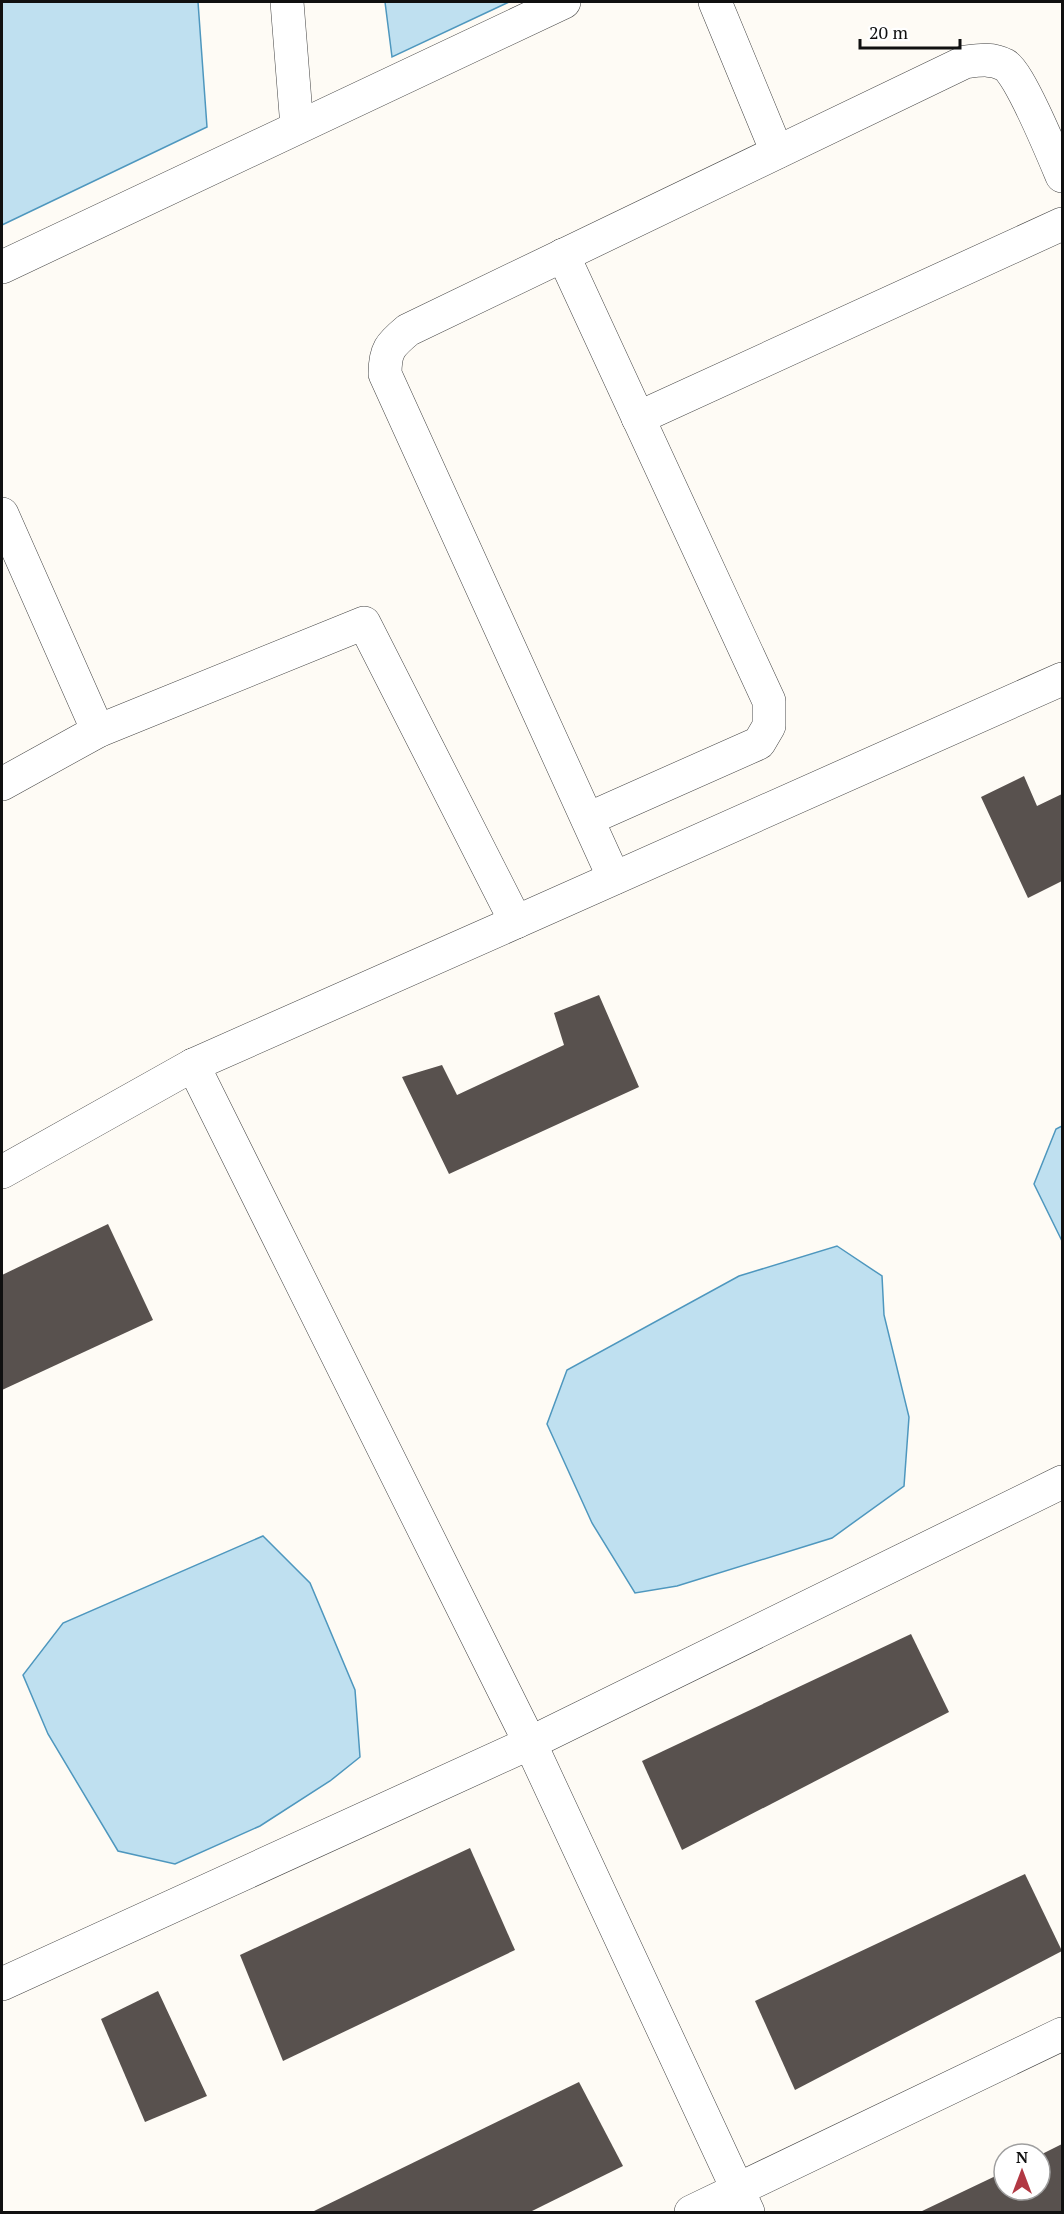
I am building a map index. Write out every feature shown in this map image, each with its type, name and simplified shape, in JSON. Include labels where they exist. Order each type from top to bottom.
[{"type":"street","points":[[287,2],[297,127]]},
{"type":"street","points":[[2,267],[564,2]]},
{"type":"street","points":[[715,2],[777,152]]},
{"type":"street","points":[[614,878],[385,374],[385,357],[395,341],[408,330],[965,62],[989,59],[1008,66],[1021,88],[1062,176]]},
{"type":"street","points":[[638,418],[1062,225]]},
{"type":"street","points":[[563,255],[769,701],[769,726],[759,743],[588,819]]},
{"type":"street","points":[[2,514],[98,731]]},
{"type":"street","points":[[2,784],[98,731],[364,623],[516,922]]},
{"type":"street","points":[[2,1173],[193,1065],[1062,679]]},
{"type":"street","points":[[193,1065],[530,1743],[743,2202]]},
{"type":"street","points":[[2,1984],[530,1743],[1062,1482]]},
{"type":"street","points":[[691,2212],[743,2202],[1062,2034]]},
{"type":"water","points":[[2,2],[198,2],[207,127],[2,225]]},
{"type":"water","points":[[385,2],[509,2],[392,57]]},
{"type":"water","points":[[1062,1126],[1062,1241],[1034,1184],[1056,1129]]},
{"type":"water","points":[[837,1246],[882,1276],[884,1315],[909,1417],[904,1486],[832,1538],[677,1586],[635,1593],[592,1523],[547,1424],[567,1370],[739,1276]]},
{"type":"water","points":[[263,1536],[310,1583],[355,1690],[360,1757],[330,1781],[260,1826],[175,1864],[118,1851],[48,1734],[23,1675],[63,1623]]},
{"type":"building","points":[[1024,776],[1037,806],[1062,794],[1062,881],[1028,898],[981,797]]},
{"type":"building","points":[[599,995],[639,1087],[449,1174],[402,1077],[442,1065],[457,1095],[564,1045],[554,1013]]},
{"type":"building","points":[[108,1224],[153,1320],[2,1390],[2,1275]]},
{"type":"building","points":[[911,1634],[949,1712],[682,1850],[642,1761]]},
{"type":"building","points":[[470,1848],[515,1950],[283,2061],[240,1955]]},
{"type":"building","points":[[1025,1874],[1062,1951],[795,2090],[755,2001]]},
{"type":"building","points":[[158,1991],[207,2096],[145,2122],[101,2019]]},
{"type":"building","points":[[579,2082],[623,2166],[530,2212],[312,2212]]},
{"type":"building","points":[[1062,2144],[1062,2212],[920,2212],[992,2178],[992,2202],[1052,2202],[1052,2149]]}]
